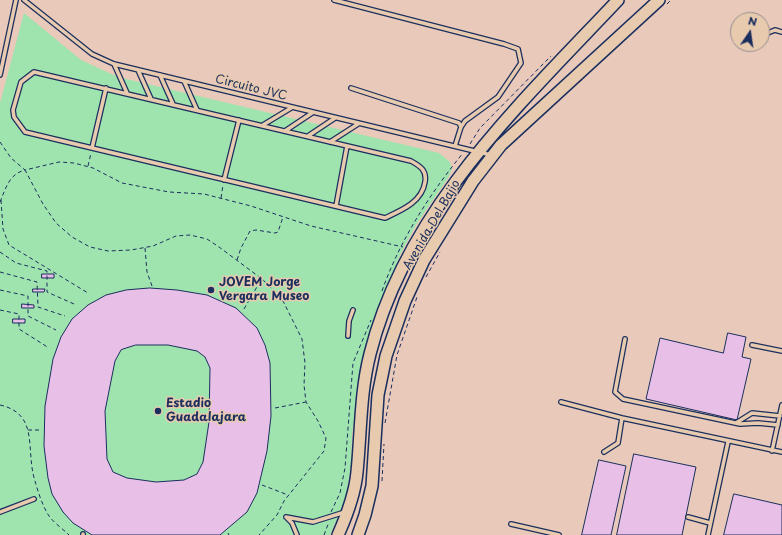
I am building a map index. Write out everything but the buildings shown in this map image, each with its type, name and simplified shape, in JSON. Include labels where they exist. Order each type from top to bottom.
[{"type":"main road","name":"Avenida Del Bajio","points":[[338,535],[348,511],[357,474],[361,411],[370,355],[387,300],[423,229],[447,191],[518,105],[618,0]]},
{"type":"main road","name":"Avenida Del Bajio","points":[[358,535],[365,515],[372,486],[378,395],[386,356],[405,301],[424,260],[449,217],[473,181],[501,145],[662,3]]},
{"type":"lane","points":[[0,75],[16,0]]},
{"type":"lane","name":"Circuito JVC","points":[[24,0],[92,54],[114,64],[290,108],[492,155]]},
{"type":"lane","points":[[334,0],[504,44],[518,49],[522,63],[498,96],[465,121],[461,127],[455,146]]},
{"type":"lane","points":[[770,32],[775,30],[782,32]]},
{"type":"lane","points":[[114,64],[127,93]]},
{"type":"lane","points":[[138,70],[151,99]]},
{"type":"lane","points":[[34,72],[127,93],[411,161],[421,167],[426,176],[424,191],[410,205],[385,218],[25,132],[14,117],[16,100],[21,82],[34,72]]},
{"type":"lane","points":[[160,76],[173,104]]},
{"type":"lane","points":[[184,81],[197,110]]},
{"type":"lane","points":[[92,148],[106,88]]},
{"type":"lane","points":[[351,88],[459,123],[461,127]]},
{"type":"lane","points":[[263,126],[290,108]]},
{"type":"lane","points":[[285,130],[312,113]]},
{"type":"lane","points":[[308,136],[335,118]]},
{"type":"lane","points":[[224,180],[239,120]]},
{"type":"lane","points":[[330,142],[358,124]]},
{"type":"lane","points":[[336,206],[347,146]]},
{"type":"lane","points":[[348,336],[349,321],[353,310]]},
{"type":"lane","points":[[625,338],[615,392],[618,396],[736,423],[778,425]]},
{"type":"lane","points":[[752,345],[782,351]]},
{"type":"lane","points":[[561,402],[622,418],[728,442],[782,452]]},
{"type":"lane","points":[[772,451],[782,405]]},
{"type":"lane","points":[[736,423],[752,412],[780,416]]},
{"type":"lane","points":[[754,423],[755,413]]},
{"type":"lane","points":[[604,452],[618,443],[622,418]]},
{"type":"lane","points":[[708,535],[728,442]]},
{"type":"lane","points":[[0,512],[34,499]]},
{"type":"lane","points":[[297,535],[292,523],[286,517],[313,522],[348,511]]},
{"type":"lane","points":[[688,517],[710,523]]},
{"type":"lane","points":[[511,524],[559,535]]},
{"type":"path","points":[[662,3],[671,0]]},
{"type":"path","points":[[448,171],[475,139],[480,128],[552,56]]},
{"type":"path","points":[[0,142],[11,158],[25,170],[43,204],[56,223],[72,237],[90,247],[108,251],[145,247],[176,236],[190,235],[207,239],[262,279],[281,297],[302,339],[305,363],[304,385],[306,402],[318,421],[326,438],[324,451],[289,495],[278,515],[259,535]]},
{"type":"path","points":[[87,166],[92,148]]},
{"type":"path","points":[[0,202],[12,175],[17,172],[59,162],[87,166],[122,183],[169,192],[204,194],[311,226],[387,242],[413,250]]},
{"type":"path","points":[[221,198],[224,180]]},
{"type":"path","points":[[1,199],[3,229],[8,245],[88,293]]},
{"type":"path","points":[[237,261],[244,241],[252,230],[272,233],[278,232],[283,217]]},
{"type":"path","points":[[145,247],[147,272],[152,286]]},
{"type":"path","points":[[424,282],[442,249]]},
{"type":"path","points":[[0,252],[16,263],[47,271],[47,292],[74,304]]},
{"type":"path","points":[[0,272],[37,282],[38,307],[65,316]]},
{"type":"path","points":[[244,309],[262,279]]},
{"type":"path","points":[[0,290],[28,296],[28,316],[56,330]]},
{"type":"path","points":[[384,428],[396,355],[417,297]]},
{"type":"path","points":[[0,310],[19,314],[19,329],[50,348]]},
{"type":"path","points":[[275,408],[306,402]]},
{"type":"path","points":[[0,404],[19,412],[26,422],[35,480],[49,516],[69,535]]},
{"type":"path","points":[[28,430],[42,430]]},
{"type":"path","points":[[382,481],[384,443]]},
{"type":"path","points":[[262,485],[289,495]]},
{"type":"green space","points":[[24,13],[81,60],[118,77],[439,153],[450,162],[452,169],[448,178],[416,225],[400,255],[365,346],[352,435],[351,465],[346,497],[330,535],[0,535],[0,103]]},
{"type":"place","name":"JOVEM Jorge Vergara Museo","points":[[211,290]]},
{"type":"place","name":"Estadio Guadalajara","points":[[158,411]]}]
